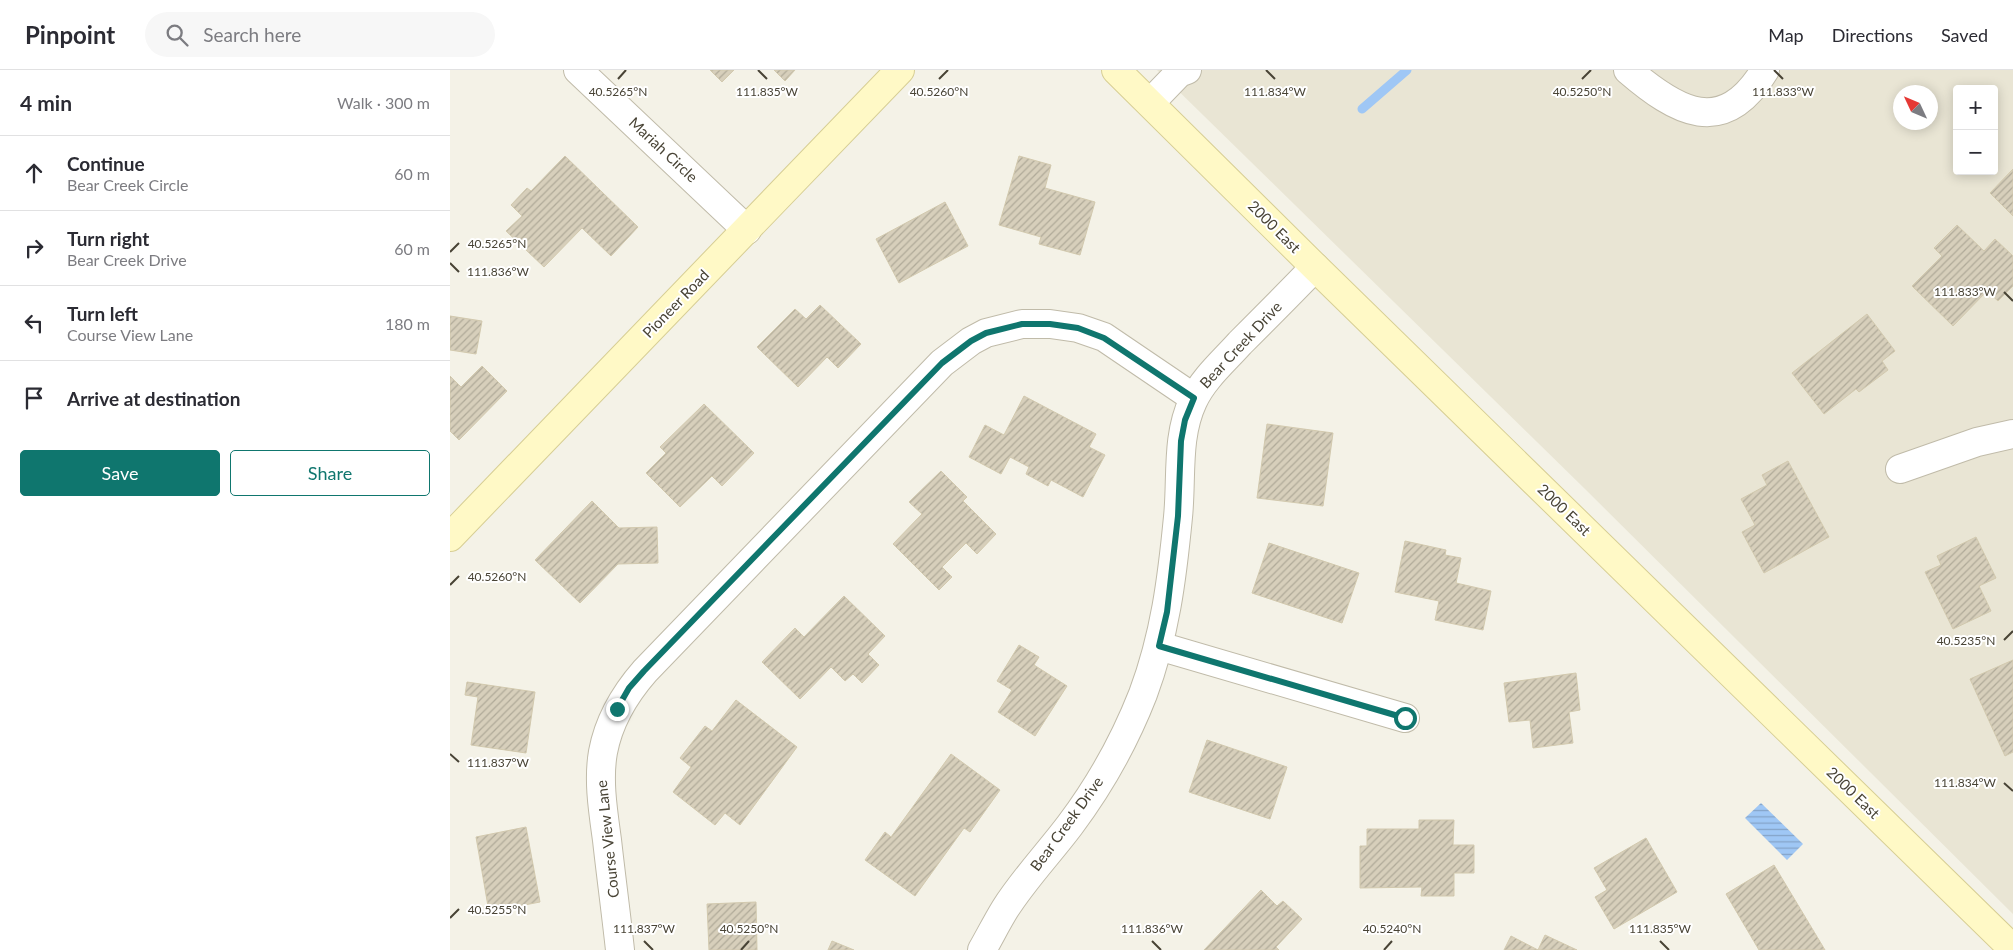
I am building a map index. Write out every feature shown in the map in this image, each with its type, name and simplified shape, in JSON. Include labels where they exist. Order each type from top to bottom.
[{"type":"street","name":"Mariah Circle","points":[[578,70],[747,230]]},
{"type":"street","name":"Pioneer Road","points":[[450,538],[900,70]]},
{"type":"street","name":"2000 East","points":[[1116,70],[2013,949]]},
{"type":"street","points":[[1150,103],[1179,72],[1187,70]]},
{"type":"street","points":[[1628,70],[1668,100],[1686,109],[1705,112],[1723,110],[1740,102],[1753,89],[1765,70]]},
{"type":"street","name":"Bear Creek Drive","points":[[982,950],[1005,909],[1071,824],[1097,787],[1122,742],[1136,711],[1159,646],[1167,612],[1178,516],[1181,441],[1185,420],[1194,398],[1205,381],[1315,267]]},
{"type":"street","name":"Course View Lane","points":[[620,950],[604,816],[601,774],[603,752],[617,709],[629,688],[644,671],[942,363],[971,341],[986,333],[1022,324],[1050,324],[1078,328],[1104,338],[1194,398]]},
{"type":"street","points":[[1900,469],[1977,442],[2013,434]]},
{"type":"street","points":[[1159,646],[1405,718]]},
{"type":"shaded area","points":[[1157,70],[2013,70],[2013,914],[1584,488]]},
{"type":"water","points":[[1761,803],[1803,844],[1787,860],[1745,818]]},
{"type":"building","points":[[710,70],[734,70],[722,82]]},
{"type":"building","points":[[774,70],[795,70],[785,81]]},
{"type":"building","points":[[565,156],[638,227],[611,256],[582,228],[544,267],[506,231],[522,216],[511,205],[527,188],[531,191]]},
{"type":"building","points":[[1019,156],[1051,165],[1045,188],[1095,202],[1080,255],[1039,244],[1041,237],[999,225]]},
{"type":"building","points":[[2013,169],[2013,216],[1990,193]]},
{"type":"building","points":[[945,202],[968,246],[899,283],[876,239]]},
{"type":"building","points":[[1957,225],[1984,251],[1995,239],[2013,256],[2013,286],[1998,301],[1987,291],[1953,326],[1912,286],[1942,256],[1934,248]]},
{"type":"building","points":[[820,305],[861,344],[838,368],[827,357],[798,387],[757,347],[795,309],[806,319]]},
{"type":"building","points":[[1867,314],[1895,351],[1882,361],[1888,370],[1859,392],[1856,389],[1824,414],[1792,373]]},
{"type":"building","points":[[450,316],[482,321],[476,354],[450,350]]},
{"type":"building","points":[[482,366],[507,391],[459,440],[450,431],[450,376],[461,387]]},
{"type":"building","points":[[1024,396],[1096,434],[1089,447],[1105,455],[1083,497],[1051,480],[1048,486],[1026,474],[1029,467],[1010,457],[1001,474],[969,457],[985,425],[1004,435]]},
{"type":"building","points":[[704,404],[754,453],[722,486],[712,476],[680,507],[646,473],[666,453],[660,447]]},
{"type":"building","points":[[1267,424],[1333,433],[1323,506],[1257,498]]},
{"type":"building","points":[[1788,461],[1829,537],[1764,573],[1742,532],[1755,525],[1741,499],[1767,485],[1762,475]]},
{"type":"building","points":[[941,471],[967,497],[963,501],[996,534],[977,554],[966,543],[942,567],[952,577],[939,590],[893,544],[922,514],[909,502]]},
{"type":"building","points":[[592,501],[619,528],[657,527],[658,563],[618,564],[580,603],[535,560]]},
{"type":"building","points":[[1976,537],[1996,578],[1979,586],[1991,611],[1953,629],[1925,572],[1941,565],[1937,556]]},
{"type":"building","points":[[1405,541],[1446,550],[1445,555],[1461,558],[1456,583],[1491,591],[1483,630],[1435,620],[1439,601],[1395,592]]},
{"type":"building","points":[[1269,543],[1359,573],[1342,623],[1252,593]]},
{"type":"building","points":[[844,596],[885,636],[868,654],[879,665],[862,683],[853,674],[845,681],[831,667],[800,699],[762,662],[795,628],[804,637]]},
{"type":"building","points":[[1019,645],[1039,657],[1034,665],[1067,686],[1035,736],[998,712],[1012,690],[997,681]]},
{"type":"building","points":[[2013,660],[2013,752],[2005,756],[1970,679]]},
{"type":"building","points":[[1576,673],[1580,710],[1569,712],[1573,743],[1533,748],[1530,720],[1509,722],[1504,683]]},
{"type":"building","points":[[467,682],[535,692],[526,753],[471,745],[478,697],[465,695]]},
{"type":"building","points":[[736,700],[797,747],[740,825],[725,813],[715,825],[673,792],[691,767],[680,758],[705,726],[712,731]]},
{"type":"building","points":[[1207,740],[1287,767],[1270,819],[1189,792]]},
{"type":"building","points":[[951,754],[1000,790],[970,832],[964,828],[915,896],[865,860],[885,832],[891,837]]},
{"type":"building","points":[[1419,820],[1454,820],[1453,845],[1474,845],[1474,873],[1454,873],[1454,896],[1421,896],[1422,887],[1360,888],[1360,846],[1367,846],[1367,829],[1419,829]]},
{"type":"building","points":[[526,827],[540,902],[489,912],[476,837]]},
{"type":"building","points":[[1646,838],[1677,892],[1614,929],[1595,897],[1607,890],[1594,868]]},
{"type":"building","points":[[1774,865],[1825,950],[1759,950],[1726,894]]},
{"type":"building","points":[[1261,890],[1277,906],[1283,901],[1302,919],[1276,947],[1279,950],[1204,950]]},
{"type":"building","points":[[756,902],[757,950],[709,950],[707,904]]},
{"type":"building","points":[[1545,935],[1577,950],[1538,950]]},
{"type":"building","points":[[1511,936],[1538,950],[1504,950]]},
{"type":"building","points":[[832,941],[854,950],[828,950]]},
{"type":"waterway","points":[[1362,109],[1407,70]]},
{"type":"route","points":[[617,709],[629,688],[644,671],[942,363],[971,341],[986,333],[1022,324],[1050,324],[1078,328],[1104,338],[1128,352],[1170,384],[1194,398],[1185,420],[1181,441],[1178,516],[1167,612],[1159,646],[1405,718]]}]
